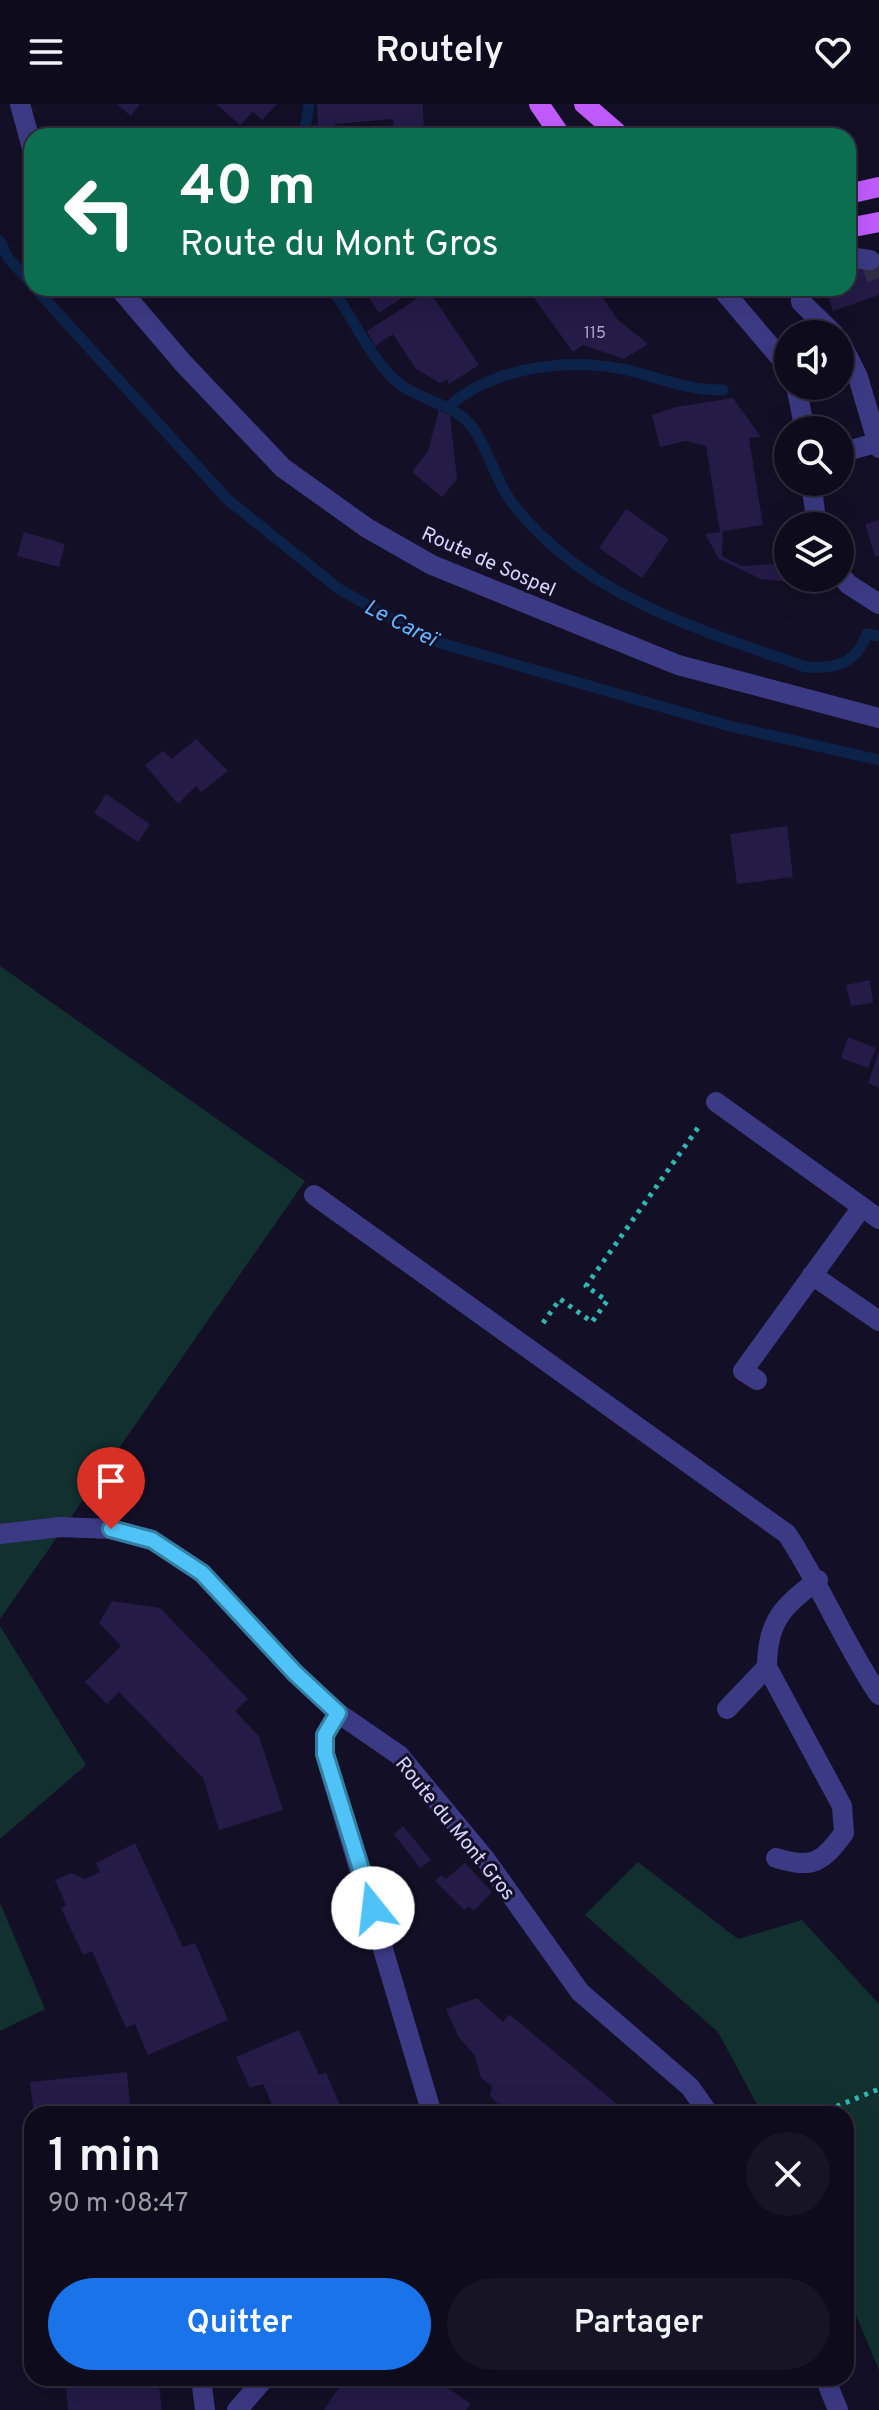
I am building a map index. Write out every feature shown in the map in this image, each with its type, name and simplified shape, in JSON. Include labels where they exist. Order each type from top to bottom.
[{"type":"main road","points":[[539,104],[556,128]]},
{"type":"main road","points":[[584,104],[612,128]]},
{"type":"main road","points":[[856,192],[879,187]]},
{"type":"main road","points":[[856,226],[879,222]]},
{"type":"street","points":[[20,104],[27,128]]},
{"type":"street","points":[[856,258],[870,260]]},
{"type":"street","name":"Route de Sospel","points":[[126,296],[183,363],[283,468],[367,528],[432,565],[678,665],[879,718]]},
{"type":"street","points":[[728,296],[774,350]]},
{"type":"street","points":[[801,296],[801,302],[820,320]]},
{"type":"street","points":[[854,369],[878,444],[854,450]]},
{"type":"street","points":[[854,588],[879,604]]},
{"type":"street","points":[[716,1102],[870,1213],[812,1275],[743,1371],[757,1380]]},
{"type":"street","points":[[314,1195],[787,1534],[818,1580],[860,1666],[879,1695]]},
{"type":"street","points":[[812,1275],[879,1321]]},
{"type":"street","name":"Route du Mont Gros","points":[[0,1534],[60,1527],[111,1529],[152,1540],[202,1573],[295,1673],[338,1713],[399,1755],[486,1860],[580,1992],[690,2087],[703,2106]]},
{"type":"street","points":[[776,1858],[801,1865],[826,1858],[844,1833],[842,1806],[767,1667],[767,1645],[782,1607],[818,1580]]},
{"type":"street","points":[[727,1709],[767,1667]]},
{"type":"street","points":[[338,1713],[325,1735],[325,1754],[430,2106]]},
{"type":"street","points":[[202,2386],[205,2410]]},
{"type":"street","points":[[237,2410],[258,2386]]},
{"type":"street","points":[[828,2386],[838,2410]]},
{"type":"path","points":[[526,1347],[560,1299],[592,1322],[607,1301],[586,1286],[716,1102]]},
{"type":"path","points":[[838,2106],[879,2089]]},
{"type":"green space","points":[[0,966],[305,1181],[0,1619]]},
{"type":"green space","points":[[0,1626],[86,1765],[0,1839]]},
{"type":"green space","points":[[638,1862],[738,1939],[802,1920],[879,2004],[879,2370],[854,2311],[854,2106],[758,2106],[718,2032],[585,1915]]},
{"type":"green space","points":[[0,1903],[45,2009],[0,2031]]},
{"type":"building","points":[[117,104],[140,104],[131,116]]},
{"type":"building","points":[[216,104],[277,104],[262,120],[253,112],[240,125]]},
{"type":"building","points":[[317,104],[423,104],[424,128],[394,128],[393,119],[335,124],[335,128],[308,128],[318,125]]},
{"type":"building","points":[[879,257],[879,295],[833,311],[828,296],[856,296],[856,265]]},
{"type":"building","points":[[368,296],[405,296],[379,313]]},
{"type":"building","points":[[421,296],[432,296],[479,365],[449,384],[447,379],[440,383],[416,369],[393,334],[375,346],[367,331]]},
{"type":"building","points":[[533,296],[601,296],[617,319],[648,344],[624,359],[583,345],[573,352]]},
{"type":"building","points":[[733,398],[761,437],[749,438],[763,525],[723,531],[722,556],[741,566],[774,564],[774,580],[761,579],[719,559],[705,534],[720,532],[706,446],[685,441],[660,447],[652,415],[676,407]]},
{"type":"building","points":[[439,410],[450,416],[457,479],[442,497],[412,472],[428,451]]},
{"type":"building","points":[[626,509],[669,539],[642,578],[599,548]]},
{"type":"building","points":[[879,520],[879,556],[875,557],[865,524]]},
{"type":"building","points":[[24,532],[65,544],[59,567],[17,556]]},
{"type":"building","points":[[196,739],[228,771],[201,792],[196,786],[178,804],[145,765],[163,751],[172,759]]},
{"type":"building","points":[[106,794],[150,824],[138,842],[94,813]]},
{"type":"building","points":[[787,826],[793,877],[737,884],[730,834]]},
{"type":"building","points":[[870,980],[873,1003],[851,1006],[846,985]]},
{"type":"building","points":[[848,1037],[876,1048],[868,1068],[841,1058]]},
{"type":"building","points":[[879,1051],[879,1088],[868,1083]]},
{"type":"building","points":[[112,1601],[160,1608],[248,1699],[235,1711],[259,1736],[283,1810],[219,1830],[203,1778],[119,1692],[107,1704],[85,1682],[121,1646],[99,1623]]},
{"type":"building","points":[[403,1826],[431,1860],[420,1868],[394,1834]]},
{"type":"building","points":[[135,1843],[183,1947],[195,1943],[228,2020],[148,2055],[135,2024],[126,2028],[92,1951],[83,1955],[61,1908],[66,1905],[55,1880],[71,1873],[85,1879],[100,1872],[96,1863]]},
{"type":"building","points":[[465,1863],[492,1892],[474,1911],[469,1906],[464,1910],[435,1881],[441,1875],[446,1879]]},
{"type":"building","points":[[477,1998],[503,2022],[509,2014],[619,2106],[500,2106],[490,2096],[492,2086],[481,2078],[475,2056],[458,2036],[446,2009]]},
{"type":"building","points":[[299,2030],[319,2075],[326,2073],[340,2106],[273,2106],[263,2084],[250,2088],[236,2057]]},
{"type":"building","points":[[127,2072],[130,2106],[33,2106],[30,2082]]},
{"type":"building","points":[[66,2386],[159,2386],[162,2410],[68,2410]]},
{"type":"building","points":[[340,2386],[445,2386],[471,2404],[466,2410],[324,2410]]},
{"type":"waterway","points":[[305,128],[309,104]]},
{"type":"waterway","name":"Le Careï","points":[[0,241],[8,258],[24,275]]},
{"type":"waterway","name":"Le Careï","points":[[42,296],[227,499],[339,589],[430,640],[729,726],[879,760]]},
{"type":"waterway","points":[[336,296],[387,372],[413,393],[450,409],[466,420],[479,438],[513,504],[542,536],[574,564],[609,587],[686,624],[806,667],[826,667],[843,662],[857,652],[867,634],[879,636]]},
{"type":"waterway","points":[[447,408],[467,393],[513,373],[563,365],[615,368],[690,387],[723,390]]},
{"type":"tunnel","points":[[870,260],[879,284]]},
{"type":"route","points":[[111,1529],[152,1540],[202,1573],[295,1673],[338,1713],[325,1735],[325,1754],[373,1908]]}]
